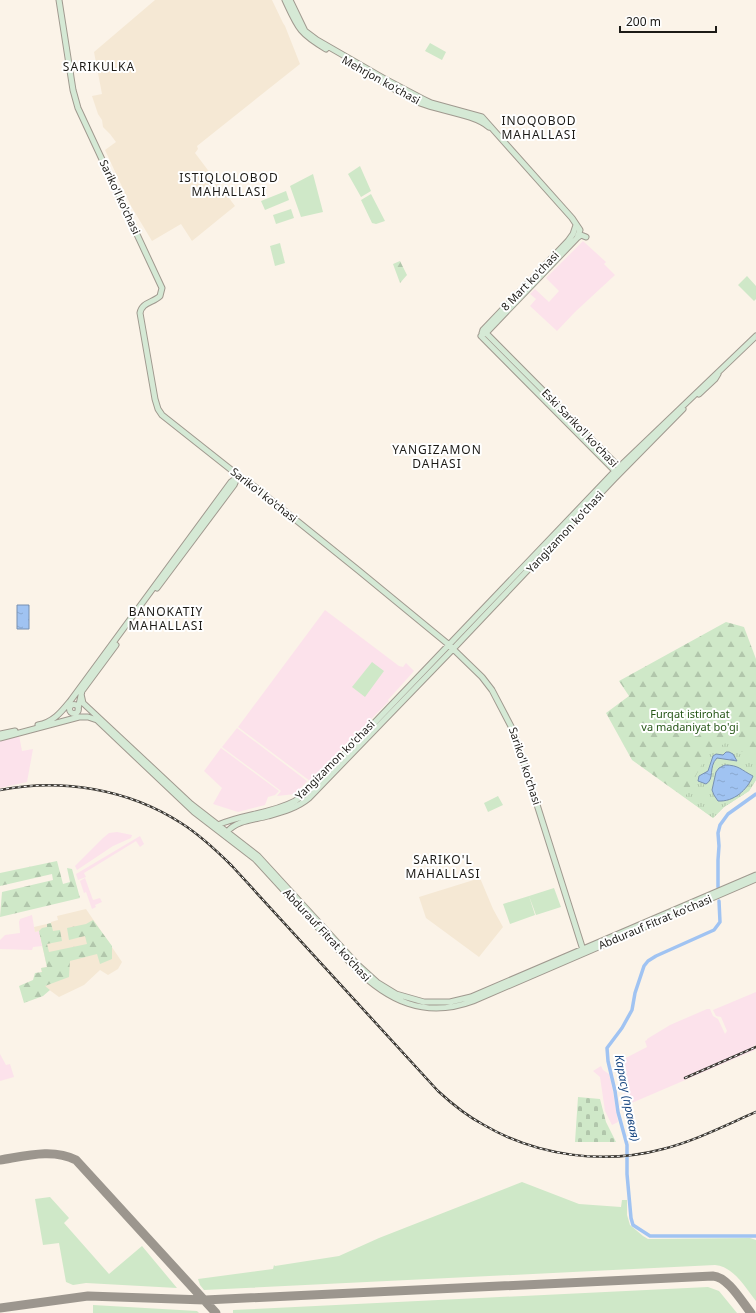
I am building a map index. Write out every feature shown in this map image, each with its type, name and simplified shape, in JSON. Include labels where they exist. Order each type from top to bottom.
[{"type":"main road","name":"Sariko'l ko'chasi","points":[[59,0],[76,105],[162,288],[160,296],[144,305],[140,313],[157,408],[162,415],[255,487],[448,644],[486,681],[495,694],[514,732],[584,951]]},
{"type":"main road","name":"Mehrjon ko'chasi","points":[[284,0],[296,25],[310,40],[415,101],[434,108],[478,120],[485,124],[580,230]]},
{"type":"main road","name":"Mehrjon ko'chasi","points":[[290,0],[305,31],[317,40],[423,99],[450,109],[482,117],[568,213],[576,225]]},
{"type":"main road","name":"8 Mart ko'chasi","points":[[483,333],[568,242],[576,225]]},
{"type":"main road","name":"8 Mart ko'chasi","points":[[483,333],[577,238],[580,230]]},
{"type":"main road","points":[[577,238],[581,235],[586,237]]},
{"type":"main road","name":"Eski Sariko'l ko'chasi","points":[[483,333],[619,470]]},
{"type":"main road","name":"Yangizamon ko'chasi","points":[[227,832],[237,824],[289,810],[305,801],[320,787],[453,649],[619,470],[715,379],[718,373],[756,336]]},
{"type":"main road","points":[[66,720],[77,712],[76,707],[81,694],[234,485],[239,476]]},
{"type":"main road","points":[[0,734],[43,724],[54,719],[62,711],[72,700],[231,482],[239,476]]},
{"type":"main road","name":"Yangizamon ko'chasi","points":[[218,826],[226,822],[288,805],[298,799],[336,763],[448,644],[520,575]]},
{"type":"main road","name":"Abdurauf Fitrat ko'chasi","points":[[81,694],[83,703],[99,720],[187,805],[253,857],[277,879]]},
{"type":"main road","points":[[396,698],[401,702]]},
{"type":"main road","points":[[72,700],[76,707]]},
{"type":"main road","points":[[62,711],[76,707]]},
{"type":"main road","points":[[76,707],[69,712],[82,717]]},
{"type":"main road","name":"Abdurauf Fitrat ko'chasi","points":[[76,707],[92,712],[191,804],[256,854],[314,920],[372,979],[390,991],[407,998],[428,1003],[454,1002],[476,995],[510,983],[715,894],[756,879]]},
{"type":"main road","points":[[0,738],[82,717],[90,717],[99,720]]},
{"type":"main road","points":[[218,826],[220,832],[227,832]]},
{"type":"main road","name":"Abdurauf Fitrat ko'chasi","points":[[721,892],[756,875]]},
{"type":"shaded area","points":[[155,0],[272,0],[285,26],[300,64],[197,146],[198,149],[195,153],[235,206],[192,241],[181,224],[152,241],[131,206],[105,150],[116,142],[103,127],[102,120],[98,114],[92,96],[102,94],[94,52]]},
{"type":"shaded area","points":[[583,241],[606,262],[604,264],[615,275],[557,331],[530,306],[536,299],[530,294],[535,289],[549,302],[559,291],[546,278]]},
{"type":"shaded area","points":[[325,610],[399,666],[403,667],[406,663],[414,671],[388,700],[389,701],[310,781],[238,727]]},
{"type":"shaded area","points":[[237,728],[307,781],[295,794],[277,796],[281,791],[222,747]]},
{"type":"shaded area","points":[[19,735],[22,751],[33,749],[27,782],[0,788],[0,740]]},
{"type":"shaded area","points":[[221,748],[279,791],[275,795],[268,797],[265,805],[238,812],[213,804],[222,788],[204,771]]},
{"type":"shaded area","points":[[117,832],[132,835],[131,838],[113,846],[77,870],[75,866],[103,838],[109,833]]},
{"type":"shaded area","points":[[140,836],[144,844],[140,847],[136,841],[84,873],[86,877],[78,880],[76,874]]},
{"type":"shaded area","points":[[85,878],[93,900],[100,898],[102,902],[95,905],[96,907],[92,909],[80,881]]},
{"type":"shaded area","points":[[480,878],[493,909],[503,927],[479,957],[426,918],[419,897]]},
{"type":"shaded area","points":[[86,909],[122,962],[118,969],[108,975],[100,970],[84,985],[59,997],[44,986],[41,968],[47,967],[39,931],[35,932],[34,927],[58,920],[57,916]]},
{"type":"shaded area","points":[[32,915],[35,932],[39,931],[42,946],[33,947],[32,950],[0,949],[0,940],[5,935],[20,933],[20,919]]},
{"type":"shaded area","points":[[756,992],[756,1045],[753,1046],[755,1050],[627,1105],[616,1063],[647,1047],[645,1041],[647,1039],[670,1025],[707,1009],[710,1009],[713,1016],[718,1019],[725,1034],[727,1031],[721,1017],[716,1016],[713,1010]]},
{"type":"shaded area","points":[[0,1054],[6,1065],[10,1064],[14,1077],[0,1081]]},
{"type":"shaded area","points":[[601,1066],[603,1070],[609,1074],[613,1092],[618,1122],[612,1125],[605,1111],[600,1077],[593,1071]]},
{"type":"green space","points":[[430,43],[446,52],[442,60],[425,51]]},
{"type":"green space","points":[[360,166],[371,191],[361,197],[348,174]]},
{"type":"green space","points":[[313,174],[323,212],[301,217],[290,186]]},
{"type":"green space","points":[[286,191],[289,200],[265,210],[261,201]]},
{"type":"green space","points":[[371,194],[385,221],[376,224],[372,223],[361,200]]},
{"type":"green space","points":[[291,209],[294,218],[276,224],[273,215]]},
{"type":"green space","points":[[280,243],[285,263],[275,266],[270,246]]},
{"type":"green space","points":[[400,261],[407,275],[400,283],[393,264]]},
{"type":"green space","points":[[747,276],[756,286],[756,299],[754,301],[738,285]]},
{"type":"green space","name":"Furqat istirohat va madaniyat bo'gi","points":[[726,622],[744,627],[756,659],[756,780],[749,791],[724,807],[713,818],[632,760],[606,713],[629,696],[619,681]]},
{"type":"green space","points":[[372,662],[384,671],[365,697],[352,687]]},
{"type":"green space","points":[[738,737],[741,752],[749,751],[756,754],[756,780],[749,791],[724,807],[713,818],[685,797],[708,752]]},
{"type":"green space","points":[[498,796],[503,805],[488,812],[484,803]]},
{"type":"green space","points":[[57,861],[63,884],[70,882],[67,868],[72,869],[80,898],[0,917],[2,892],[53,880],[52,874],[0,886],[0,873]]},
{"type":"green space","points":[[554,888],[561,907],[536,915],[529,896]]},
{"type":"green space","points":[[529,896],[535,915],[510,924],[503,904]]},
{"type":"green space","points":[[93,920],[112,946],[112,959],[100,964],[97,954],[70,961],[69,977],[45,986],[50,990],[43,996],[24,1003],[19,986],[33,980],[35,973],[42,972],[41,968],[47,967],[39,931],[42,928],[47,927],[47,924],[51,923],[53,931],[60,930],[62,941],[47,944],[49,952],[87,944],[85,936],[69,940],[67,928],[86,924]]},
{"type":"green space","points":[[578,1097],[600,1099],[606,1122],[616,1142],[575,1142]]},
{"type":"green space","points":[[522,1182],[579,1204],[621,1207],[622,1200],[627,1200],[627,1215],[630,1225],[648,1239],[750,1238],[756,1240],[756,1301],[733,1273],[728,1269],[715,1265],[204,1290],[198,1279],[273,1269],[274,1265],[339,1256],[379,1238]]},
{"type":"green space","points":[[50,1197],[69,1218],[64,1223],[109,1274],[142,1246],[177,1288],[86,1283],[73,1285],[66,1282],[59,1243],[43,1245],[35,1199]]},
{"type":"green space","points":[[708,1287],[719,1291],[737,1313],[233,1313],[233,1310]]},
{"type":"green space","points":[[93,1305],[197,1311],[199,1313],[93,1313]]},
{"type":"water","points":[[17,605],[29,605],[29,629],[17,629]]},
{"type":"water","points":[[726,752],[733,754],[737,761],[717,758],[714,761],[709,782],[706,784],[698,781],[699,776],[708,771],[713,756],[716,754],[723,755]]},
{"type":"water","points":[[725,765],[737,767],[753,776],[744,790],[735,797],[724,801],[718,801],[712,790],[716,772],[719,768]]},
{"type":"waterway","name":"Карасу (правая)","points":[[718,887],[718,833],[720,825],[728,814],[756,794]]},
{"type":"waterway","name":"Карасу (правая)","points":[[719,901],[720,922],[714,930],[656,956],[648,961],[644,966],[635,993],[632,1010],[622,1028],[607,1048],[608,1061],[618,1112],[627,1145],[627,1174],[633,1225],[650,1236],[756,1236]]},
{"type":"taxiway","points":[[0,1160],[39,1154],[58,1154],[76,1160],[216,1313]]},
{"type":"taxiway","points":[[0,1308],[88,1296],[205,1300],[713,1276],[719,1277],[729,1285],[751,1313]]},
{"type":"railway","points":[[0,790],[47,785],[94,789],[117,794],[139,802],[161,811],[181,823],[208,843],[232,866],[438,1091],[472,1118],[504,1136],[526,1144],[571,1155],[594,1157],[641,1154],[687,1142],[756,1112]]},
{"type":"railway","points":[[685,1078],[756,1047]]},
{"type":"district","name":"SARIKULKA","points":[[99,67]]},
{"type":"district","name":"INOQOBOD MAHALLASI","points":[[539,128]]},
{"type":"district","name":"ISTIQLOLOBOD MAHALLASI","points":[[229,185]]},
{"type":"district","name":"YANGIZAMON DAHASI","points":[[437,457]]},
{"type":"district","name":"BANOKATIY MAHALLASI","points":[[166,619]]},
{"type":"district","name":"SARIKO'L MAHALLASI","points":[[443,867]]}]
